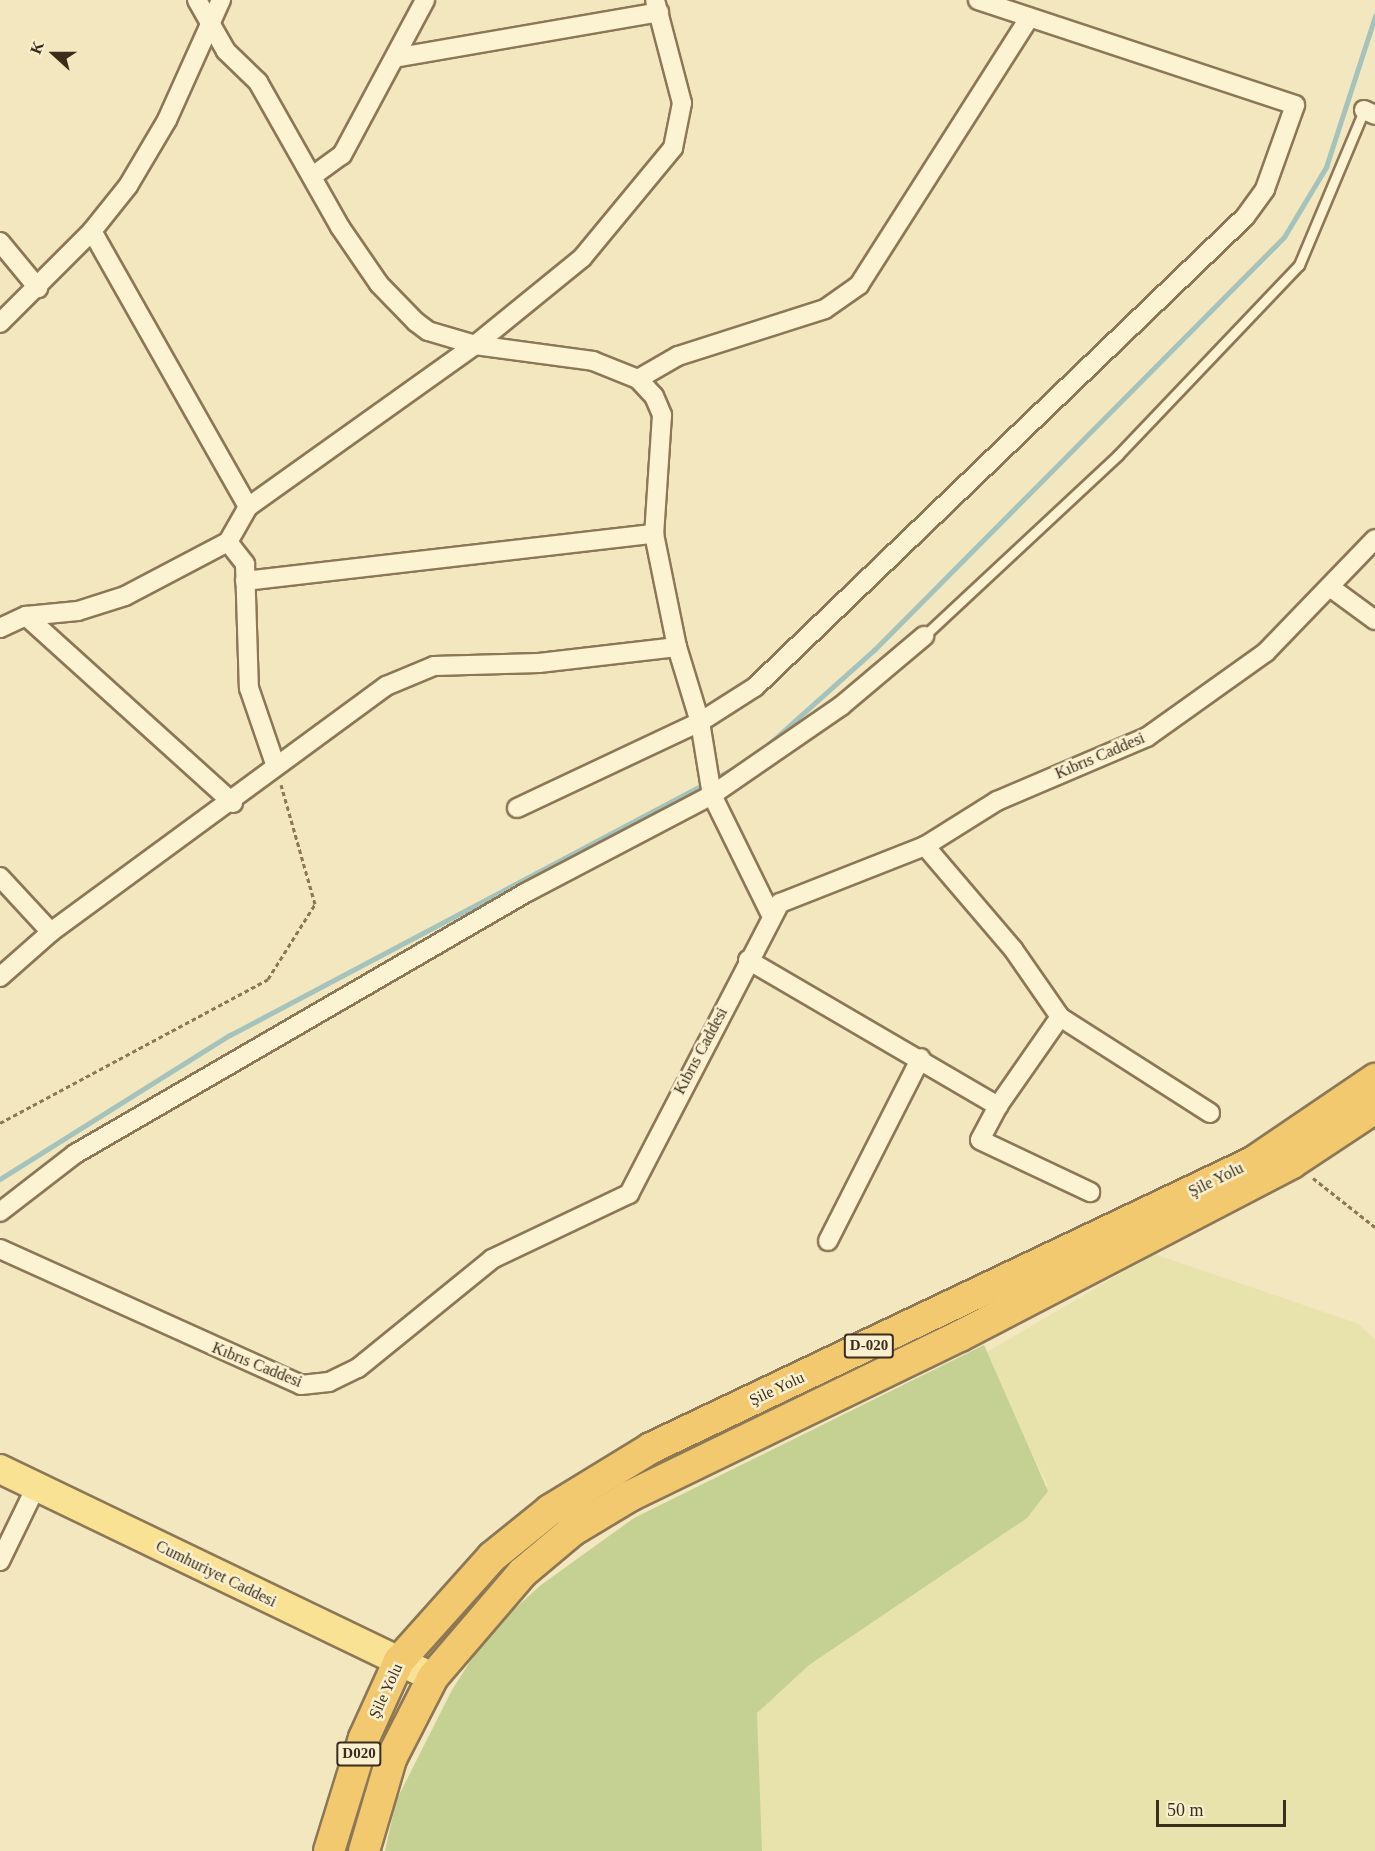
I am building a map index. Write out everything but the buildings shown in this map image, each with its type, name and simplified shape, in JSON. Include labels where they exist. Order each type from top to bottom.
[{"type":"highway","name":"Şile Yolu","points":[[329,1851],[357,1758],[399,1661],[492,1557],[550,1510],[651,1448],[1253,1162],[1375,1079]]},
{"type":"highway","name":"Şile Yolu","points":[[364,1851],[391,1759],[433,1677],[522,1573],[572,1531],[630,1496],[960,1336],[1292,1163],[1375,1108]]},
{"type":"main road","name":"Cumhuriyet Caddesi","points":[[0,1469],[433,1677]]},
{"type":"street","points":[[197,0],[226,51],[258,82],[314,175],[340,227],[397,304],[428,331],[475,345],[593,361],[638,379],[662,415],[654,534],[677,647],[700,722],[712,795],[770,914]]},
{"type":"street","points":[[0,323],[38,288],[92,231],[167,120],[211,27],[221,0]]},
{"type":"street","points":[[314,175],[342,155],[399,57],[425,0]]},
{"type":"street","points":[[517,808],[700,722],[755,687],[806,643],[1245,217],[1265,189],[1295,105],[978,0]]},
{"type":"street","points":[[0,628],[26,616],[78,611],[125,596],[228,542],[248,507],[475,345],[582,258],[673,148],[682,103],[657,6],[399,57]]},
{"type":"street","points":[[638,379],[678,356],[825,309],[859,285],[1029,18]]},
{"type":"street","points":[[92,231],[248,507]]},
{"type":"street","points":[[0,242],[38,288]]},
{"type":"street","points":[[245,581],[654,534]]},
{"type":"street","name":"Kıbrıs Caddesi","points":[[0,1249],[287,1380],[314,1386],[329,1382],[358,1368],[492,1259],[629,1194],[770,914],[794,894],[925,846],[997,801],[1122,750],[1174,720],[1266,652],[1375,539]]},
{"type":"street","points":[[228,542],[240,551],[245,581],[249,688],[275,764]]},
{"type":"street","points":[[1330,587],[1375,620]]},
{"type":"street","points":[[26,616],[233,803]]},
{"type":"street","points":[[0,1212],[75,1154],[527,892],[712,795],[832,713],[924,636]]},
{"type":"street","points":[[0,977],[51,932],[233,803],[275,764],[386,686],[434,666],[539,663],[677,647]]},
{"type":"street","points":[[925,846],[1013,949],[1060,1017],[1210,1113]]},
{"type":"street","points":[[0,877],[51,932]]},
{"type":"street","points":[[748,960],[921,1058],[998,1106]]},
{"type":"street","points":[[1060,1017],[998,1106],[981,1140],[1090,1192]]},
{"type":"street","points":[[828,1241],[921,1058]]},
{"type":"street","points":[[0,1561],[36,1487]]},
{"type":"lane","points":[[924,636],[1118,455],[1299,265],[1370,113]]},
{"type":"path","points":[[0,1123],[268,979],[315,904],[275,764]]},
{"type":"path","points":[[1292,1163],[1375,1227]]},
{"type":"shaded area","points":[[1154,1254],[1359,1324],[1375,1340],[1375,1851],[746,1851],[748,1692],[1048,1486],[982,1355]]},
{"type":"green space","points":[[984,1345],[1048,1491],[1027,1518],[809,1665],[757,1713],[762,1851],[385,1851],[396,1801],[452,1690],[489,1632],[541,1585],[634,1518]]},
{"type":"waterway","points":[[761,751],[874,650],[1284,237],[1326,167],[1375,16]]},
{"type":"waterway","points":[[0,1179],[230,1035],[744,763]]}]
